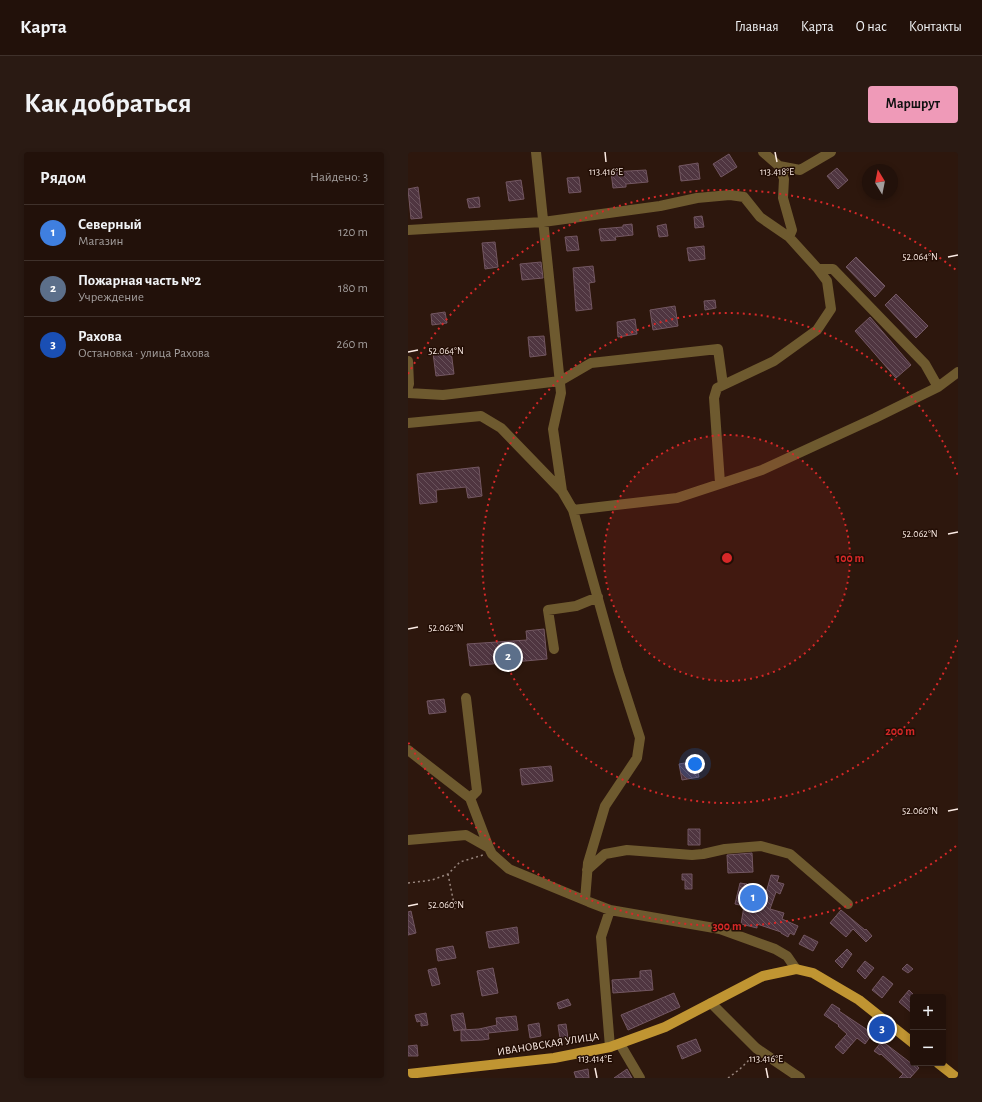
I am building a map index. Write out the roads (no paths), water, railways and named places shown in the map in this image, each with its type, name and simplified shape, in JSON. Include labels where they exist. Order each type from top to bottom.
[{"type":"main road","name":"ИВАНОВСКАЯ УЛИЦА","points":[[408,1074],[444,1074],[554,1058],[615,1045],[665,1027],[763,976],[796,969]]},
{"type":"main road","points":[[796,969],[813,973],[859,1000],[910,1041]]},
{"type":"main road","points":[[942,1066],[957,1078]]},
{"type":"street","points":[[536,152],[561,393],[553,429],[562,491]]},
{"type":"street","points":[[763,152],[779,166],[784,179],[783,198],[792,230],[789,237]]},
{"type":"street","points":[[779,166],[800,170],[831,152]]},
{"type":"street","points":[[408,230],[543,222],[660,206],[697,198],[730,195],[744,197],[760,217],[789,237],[818,269],[827,281],[831,309],[817,330],[774,361],[717,388],[714,398],[720,483]]},
{"type":"street","points":[[818,269],[833,269],[925,364],[938,387]]},
{"type":"street","points":[[408,393],[443,395],[560,381],[591,363],[718,349],[723,385]]},
{"type":"street","points":[[408,362],[408,387]]},
{"type":"street","points":[[573,510],[677,498],[762,470],[938,387],[958,372]]},
{"type":"street","points":[[408,423],[481,416],[501,428],[562,491],[573,510],[618,670],[640,738],[637,758],[605,806],[587,870],[585,900]]},
{"type":"street","points":[[554,649],[548,610],[576,606],[598,598]]},
{"type":"street","points":[[466,698],[477,791],[470,798]]},
{"type":"street","points":[[408,750],[470,798],[490,851]]},
{"type":"street","points":[[408,840],[466,835],[490,851],[509,869],[585,900],[610,910],[720,929],[775,949],[787,956],[796,969]]},
{"type":"street","points":[[587,870],[605,854],[627,850],[692,855],[724,849],[761,846],[790,854],[848,904]]},
{"type":"street","points":[[610,910],[601,937],[615,1045],[640,1078]]},
{"type":"street","points":[[711,1003],[756,1048],[800,1078]]},
{"type":"place","name":"Пожарная часть №2","points":[[508,657]]},
{"type":"place","name":"Северный","points":[[753,898]]},
{"type":"place","name":"Рахова","points":[[882,1029]]}]
